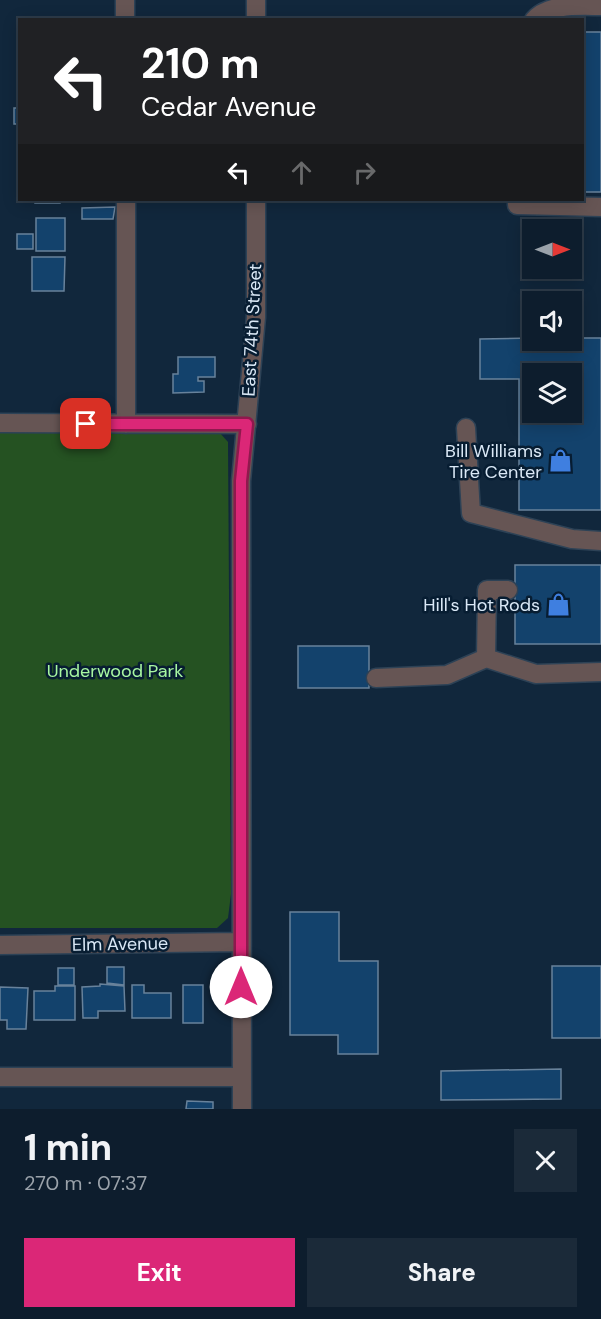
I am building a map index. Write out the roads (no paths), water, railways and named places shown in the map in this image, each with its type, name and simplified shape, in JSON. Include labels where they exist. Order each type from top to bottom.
[{"type":"street","points":[[125,0],[126,18]]},
{"type":"street","points":[[256,0],[256,18]]},
{"type":"street","points":[[535,18],[553,9],[601,6]]},
{"type":"street","points":[[126,201],[126,424]]},
{"type":"street","name":"East 74th Street","points":[[242,1109],[241,481],[256,317],[256,201]]},
{"type":"street","points":[[517,201],[517,205],[601,207]]},
{"type":"street","points":[[0,423],[247,424]]},
{"type":"street","points":[[466,428],[471,513],[572,539],[601,542]]},
{"type":"street","points":[[486,658],[487,590],[508,590]]},
{"type":"street","points":[[376,678],[447,675],[486,658],[536,674],[601,672]]},
{"type":"street","name":"Elm Avenue","points":[[0,945],[240,942]]},
{"type":"street","points":[[0,1077],[242,1077]]},
{"type":"place","name":"Bill Williams Tire Center","points":[[560,461]]},
{"type":"place","name":"Hill's Hot Rods","points":[[558,605]]},
{"type":"park label","name":"Underwood Park","points":[[115,671]]}]
